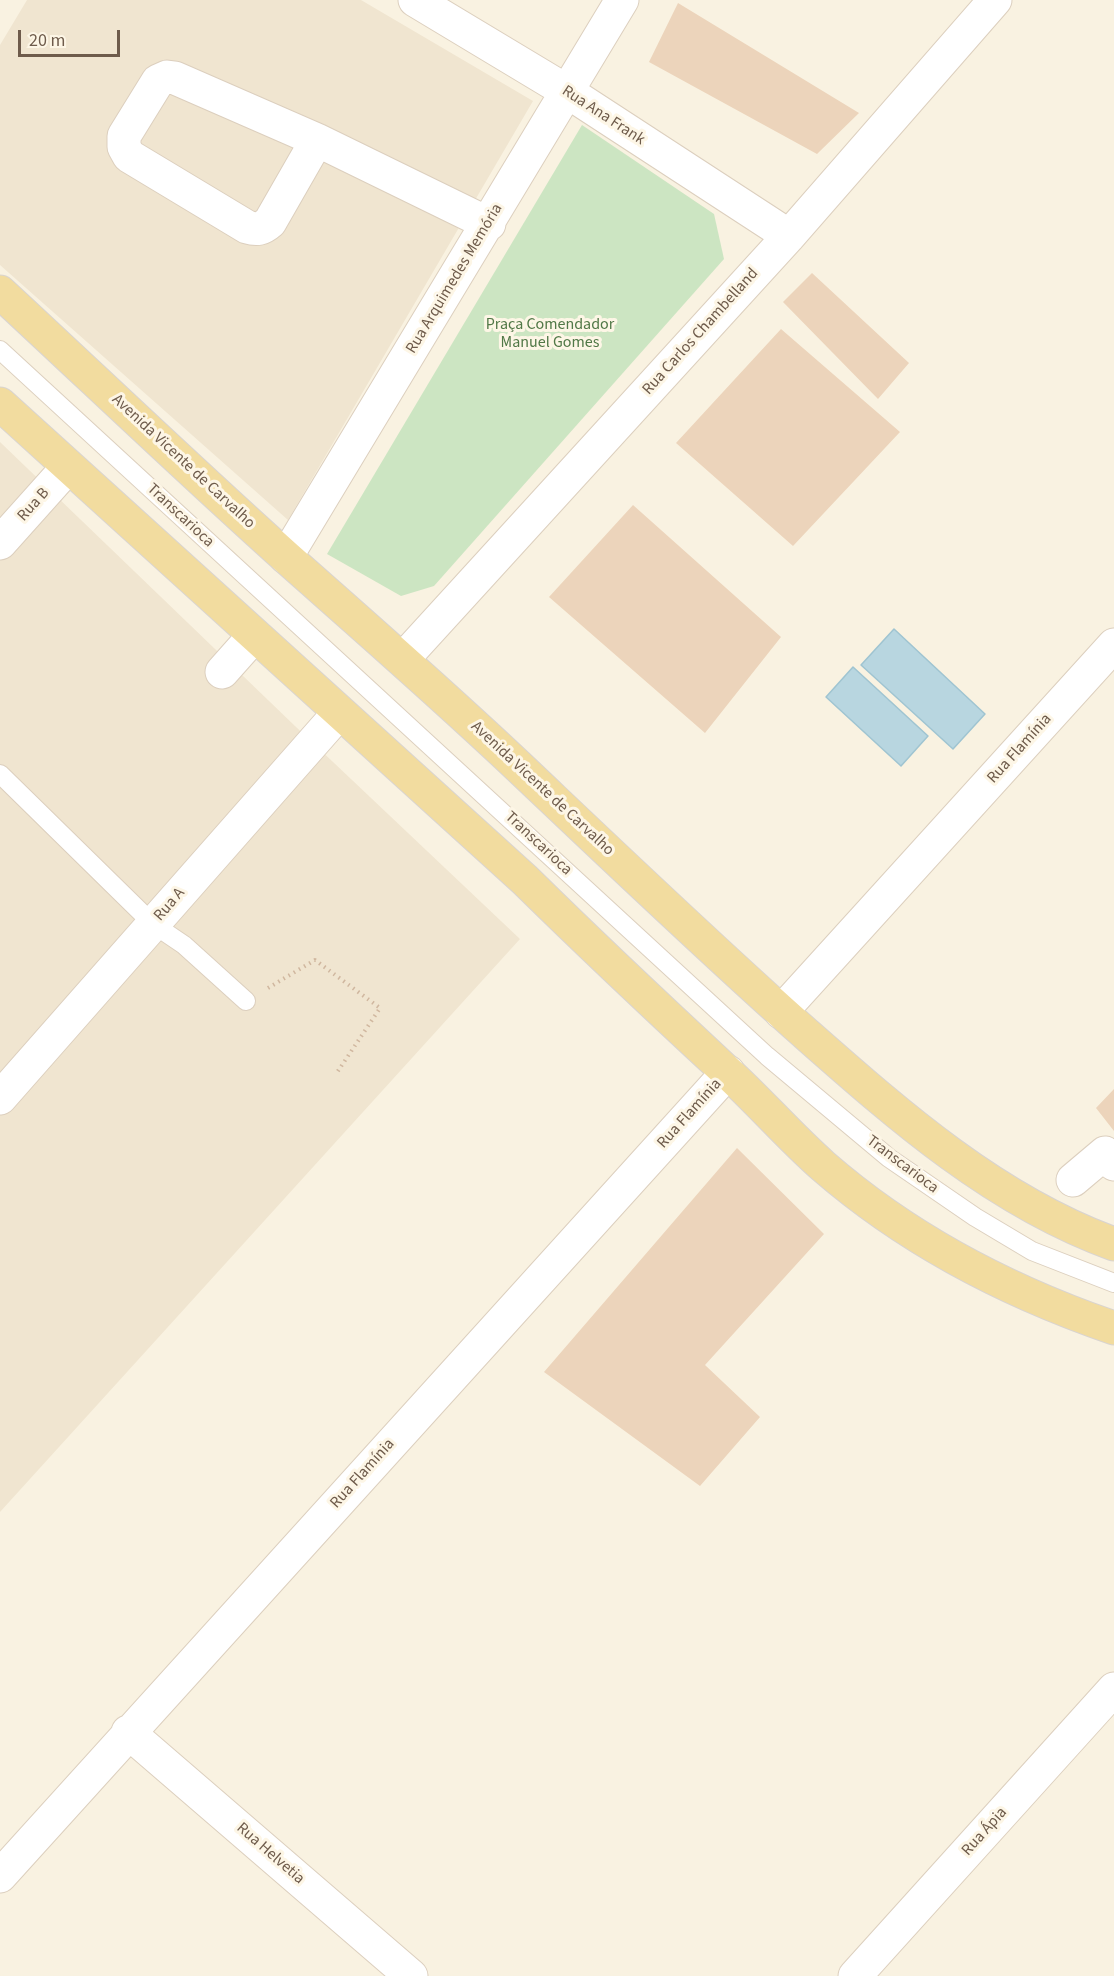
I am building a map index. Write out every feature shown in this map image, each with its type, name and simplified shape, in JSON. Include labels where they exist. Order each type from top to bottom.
[{"type":"main road","name":"Avenida Vicente de Carvalho","points":[[0,292],[286,557],[403,659],[632,876],[880,1100],[994,1184],[1033,1207],[1091,1236],[1114,1244]]},
{"type":"main road","points":[[0,404],[525,880],[823,1165],[873,1205],[923,1238],[1020,1292],[1114,1328]]},
{"type":"street","name":"Rua Ana Frank","points":[[415,0],[568,92],[789,236]]},
{"type":"street","name":"Rua Arquimedes Memória","points":[[286,557],[489,224],[622,0]]},
{"type":"street","name":"Rua Carlos Chambelland","points":[[403,659],[789,236],[995,0]]},
{"type":"street","points":[[317,140],[270,222],[263,228],[255,229],[129,156],[124,147],[124,136],[158,81],[167,77],[175,78],[317,140],[489,224]]},
{"type":"street","name":"Rua B","points":[[0,543],[68,467]]},
{"type":"street","points":[[222,672],[254,636]]},
{"type":"street","name":"Rua Flamínia","points":[[781,1012],[1114,645]]},
{"type":"street","name":"Rua A","points":[[0,1098],[339,713]]},
{"type":"street","name":"Rua Flamínia","points":[[0,1876],[728,1072]]},
{"type":"street","points":[[1073,1180],[1105,1153],[1114,1164]]},
{"type":"street","name":"Rua Ápia","points":[[855,1976],[1114,1689]]},
{"type":"street","name":"Rua Helvetia","points":[[128,1732],[411,1976]]},
{"type":"lane","name":"Transcarioca","points":[[0,350],[767,1056],[889,1158],[940,1194],[1032,1251],[1114,1284]]},
{"type":"lane","points":[[0,774],[153,924],[184,945],[246,1001]]},
{"type":"path","points":[[246,1001],[315,960],[380,1008],[336,1074]]},
{"type":"shaded area","points":[[27,0],[361,0],[533,101],[288,520],[0,265],[0,45]]},
{"type":"shaded area","points":[[0,442],[520,939],[0,1512]]},
{"type":"green space","name":"Praça Comendador Manuel Gomes","points":[[582,125],[714,214],[724,259],[434,586],[401,596],[327,554]]},
{"type":"water","points":[[894,629],[985,714],[953,749],[861,665]]},
{"type":"water","points":[[853,667],[928,736],[901,766],[826,697]]},
{"type":"building","points":[[678,3],[859,113],[817,154],[649,62]]},
{"type":"building","points":[[812,273],[909,363],[878,399],[783,302]]},
{"type":"building","points":[[781,329],[900,432],[793,546],[676,443]]},
{"type":"building","points":[[633,505],[781,637],[705,733],[549,597]]},
{"type":"building","points":[[1114,1089],[1114,1131],[1096,1108]]},
{"type":"building","points":[[737,1148],[824,1234],[705,1365],[760,1417],[700,1486],[544,1372]]}]
